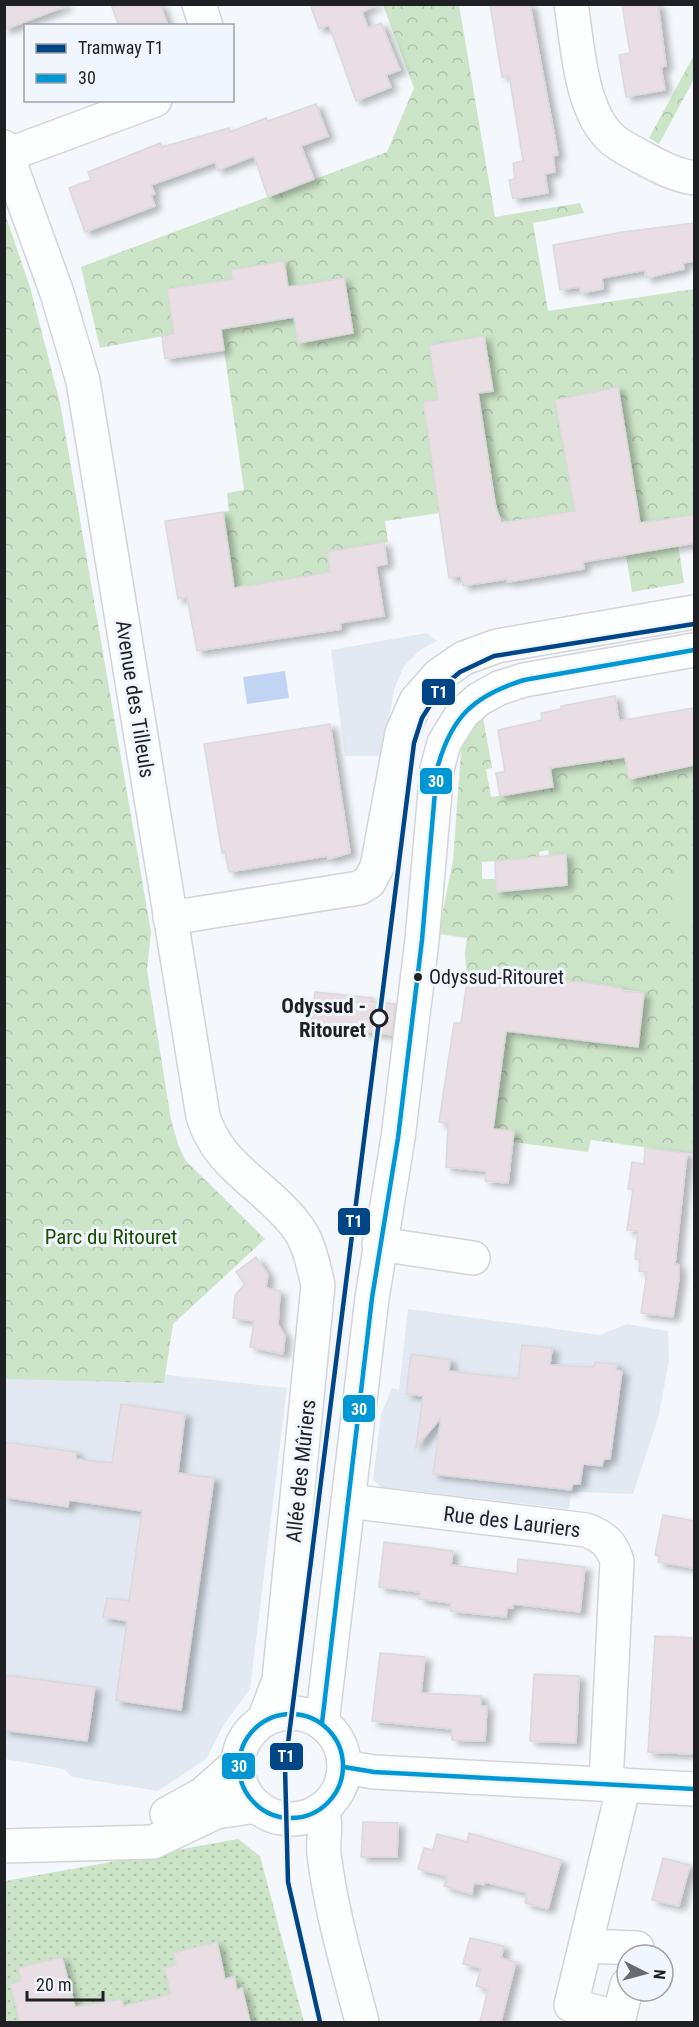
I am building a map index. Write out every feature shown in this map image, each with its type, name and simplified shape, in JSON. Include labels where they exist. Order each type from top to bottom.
[{"type":"street","points":[[199,4],[205,24]]},
{"type":"street","points":[[571,4],[588,103],[602,128],[611,138],[632,152],[672,173],[694,178]]},
{"type":"street","points":[[6,151],[149,102]]},
{"type":"street","name":"Avenue des Tilleuls","points":[[6,151],[57,293],[83,381],[203,1116],[209,1137],[222,1154],[296,1225]]},
{"type":"street","points":[[170,918],[359,888],[373,876],[377,867],[398,750],[411,711],[429,685],[451,666],[475,653],[497,646],[694,612]]},
{"type":"street","points":[[322,1723],[379,1244],[398,1138],[441,754],[455,723],[470,705],[494,690],[524,680],[694,650]]},
{"type":"street","name":"Allée des Mûriers","points":[[264,1720],[279,1680],[318,1311],[318,1284],[312,1261],[296,1225]]},
{"type":"street","points":[[379,1244],[473,1258]]},
{"type":"street","name":"Rue des Lauriers","points":[[348,1501],[586,1530],[600,1535],[612,1545],[617,1561],[615,1785],[586,1946],[571,2005],[619,2018],[623,2003]]},
{"type":"street","points":[[290,1713],[304,1714],[322,1723],[339,1744],[344,1767],[337,1791],[320,1810],[306,1816],[286,1818],[276,1816],[256,1806],[243,1786],[238,1763],[243,1743],[264,1720],[290,1713]]},
{"type":"street","points":[[103,1845],[203,1794],[238,1763]]},
{"type":"street","points":[[344,1767],[374,1772],[694,1789]]},
{"type":"street","points":[[4,1846],[153,1842],[216,1812],[256,1806]]},
{"type":"street","points":[[320,1810],[326,1819],[323,1842],[328,1890],[362,2022]]},
{"type":"street","points":[[286,1818],[300,1836],[328,1890]]},
{"type":"street","points":[[586,1946],[615,1947]]},
{"type":"shaded area","points":[[427,633],[437,641],[420,650],[404,666],[395,687],[381,756],[345,756],[331,650]]},
{"type":"shaded area","points":[[408,1309],[600,1335],[627,1324],[668,1331],[669,1360],[659,1415],[633,1494],[578,1492],[571,1494],[569,1509],[381,1487],[373,1480],[381,1415],[392,1388],[399,1390]]},
{"type":"shaded area","points":[[4,1361],[95,1367],[287,1388],[250,1689],[224,1724],[206,1759],[158,1791],[72,1777],[64,1769],[5,1759]]},
{"type":"green space","points":[[383,5],[459,5],[495,217],[580,203],[584,213],[533,223],[548,311],[694,289],[694,515],[674,518],[684,583],[632,592],[626,555],[644,552],[618,387],[555,400],[575,511],[508,522],[498,514],[478,393],[493,391],[484,336],[429,345],[438,400],[424,402],[440,513],[385,521],[388,542],[327,552],[331,572],[234,588],[223,512],[229,511],[227,493],[244,490],[221,329],[294,317],[298,342],[353,333],[344,278],[288,287],[284,261],[231,270],[233,279],[167,289],[174,334],[100,348],[81,267],[387,152],[414,88]]},
{"type":"green space","points":[[694,55],[694,79],[659,144],[649,138]]},
{"type":"green space","name":"Parc du Ritouret","points":[[5,214],[30,287],[60,403],[151,932],[147,970],[171,1120],[185,1160],[265,1239],[173,1324],[164,1383],[5,1379]]},
{"type":"green space","points":[[482,712],[492,768],[486,769],[491,797],[553,787],[551,772],[557,763],[624,753],[629,779],[694,766],[694,1154],[591,1140],[588,1152],[513,1142],[514,1131],[493,1129],[506,1031],[637,1047],[644,993],[590,983],[534,977],[533,980],[513,977],[512,984],[489,986],[467,982],[465,953],[467,938],[438,934],[453,861],[462,738]],"holes":[[[548,850],[549,856],[566,855],[567,885],[497,892],[496,879],[482,879],[482,862],[540,858],[539,852]]]},
{"type":"green space","points":[[676,868],[694,870],[692,935],[669,932]]},
{"type":"green space","points":[[238,1839],[260,1856],[304,2022],[5,2022],[5,1881]]},
{"type":"water","points":[[285,671],[289,698],[247,704],[243,677]]},
{"type":"building","points":[[4,4],[66,4],[66,6],[4,30]]},
{"type":"building","points":[[111,4],[160,4],[167,24],[118,24]]},
{"type":"building","points":[[310,4],[377,4],[362,12],[368,28],[381,23],[400,70],[386,75],[391,87],[356,101],[329,25],[319,29]]},
{"type":"building","points":[[490,4],[530,4],[558,155],[553,156],[555,172],[545,174],[548,193],[513,199],[509,180],[515,179],[513,163],[523,161],[509,75],[502,77]]},
{"type":"building","points":[[622,4],[658,4],[666,66],[661,67],[665,90],[626,97],[619,55],[630,53]]},
{"type":"building","points":[[316,104],[328,136],[301,146],[314,179],[268,197],[254,156],[218,170],[215,162],[151,185],[155,194],[151,195],[155,206],[85,232],[69,188],[91,180],[88,172],[160,143],[162,147],[229,128],[230,132],[266,118],[268,121]]},
{"type":"building","points":[[694,223],[694,261],[683,263],[684,269],[646,278],[645,270],[602,278],[603,289],[581,293],[580,287],[560,290],[553,245],[623,232]]},
{"type":"building","points":[[284,261],[288,287],[344,278],[353,333],[298,343],[294,317],[221,329],[224,350],[165,359],[162,336],[174,334],[167,289],[233,279],[231,270]]},
{"type":"building","points":[[484,336],[493,391],[478,393],[495,504],[501,523],[575,511],[555,400],[618,387],[640,523],[694,515],[694,543],[583,562],[584,569],[507,582],[507,579],[463,586],[461,576],[449,578],[423,402],[438,400],[429,345]]},
{"type":"building","points":[[223,512],[234,588],[330,572],[327,552],[384,542],[387,564],[376,566],[384,616],[340,623],[341,629],[197,651],[187,597],[178,599],[165,521]]},
{"type":"building","points":[[615,696],[619,721],[694,708],[694,765],[629,779],[625,757],[550,768],[553,787],[500,796],[496,773],[505,772],[498,730],[542,720],[541,713],[561,709],[561,706]]},
{"type":"building","points":[[330,724],[350,853],[328,859],[327,856],[229,872],[225,852],[222,853],[204,744]]},
{"type":"building","points":[[566,854],[567,885],[496,892],[495,861]]},
{"type":"building","points":[[513,977],[590,983],[622,988],[622,991],[644,993],[638,1047],[506,1031],[493,1129],[514,1131],[508,1183],[485,1181],[486,1171],[446,1167],[448,1123],[439,1122],[454,1023],[461,1023],[467,982],[489,986],[490,982],[512,984]]},
{"type":"building","points":[[315,992],[372,998],[371,1001],[395,1004],[392,1035],[311,1024]]},
{"type":"building","points":[[645,1148],[687,1153],[675,1264],[679,1265],[679,1278],[673,1317],[641,1313],[647,1272],[639,1271],[640,1260],[635,1259],[638,1231],[627,1230],[633,1190],[628,1189],[632,1162],[644,1164]]},
{"type":"building","points":[[256,1257],[268,1275],[266,1288],[280,1291],[278,1325],[285,1336],[283,1354],[250,1347],[254,1321],[233,1318],[235,1295],[245,1284],[236,1272]]},
{"type":"building","points":[[522,1345],[552,1348],[550,1365],[594,1367],[595,1362],[617,1364],[616,1370],[622,1371],[610,1459],[604,1459],[602,1466],[583,1464],[580,1484],[573,1484],[571,1490],[433,1474],[441,1418],[416,1447],[423,1396],[406,1394],[411,1354],[450,1360],[449,1371],[518,1379]]},
{"type":"building","points":[[121,1404],[185,1414],[178,1473],[214,1478],[181,1710],[116,1700],[127,1621],[103,1617],[107,1598],[129,1601],[142,1511],[69,1500],[68,1507],[4,1497],[4,1442],[76,1452],[76,1459],[112,1463]]},
{"type":"building","points":[[663,1515],[694,1521],[694,1568],[658,1562],[659,1556],[655,1555]]},
{"type":"building","points":[[384,1542],[453,1551],[451,1565],[517,1574],[518,1559],[585,1567],[580,1612],[513,1604],[513,1608],[507,1608],[506,1617],[450,1611],[451,1603],[419,1599],[420,1592],[379,1587]]},
{"type":"building","points":[[655,1636],[694,1638],[694,1754],[648,1752]]},
{"type":"building","points":[[380,1653],[425,1657],[421,1693],[481,1696],[481,1706],[487,1706],[485,1741],[452,1740],[452,1729],[372,1721]]},
{"type":"building","points":[[534,1674],[579,1676],[576,1743],[530,1741]]},
{"type":"building","points":[[4,1675],[95,1687],[87,1741],[4,1730]]},
{"type":"building","points":[[363,1822],[398,1823],[397,1857],[361,1857]]},
{"type":"building","points":[[469,1833],[561,1860],[548,1909],[525,1903],[527,1893],[485,1882],[484,1885],[474,1883],[472,1894],[444,1886],[447,1876],[418,1869],[424,1848],[433,1850],[437,1834],[467,1842]]},
{"type":"building","points":[[663,1858],[690,1865],[679,1906],[652,1900]]},
{"type":"building","points":[[470,1938],[504,1946],[501,1958],[516,1962],[501,2022],[480,2022],[488,1989],[476,1986],[481,1968],[463,1964]]},
{"type":"building","points":[[217,1942],[225,1979],[234,1977],[237,1990],[242,1988],[250,2022],[20,2022],[10,1984],[21,1981],[18,1968],[62,1957],[75,2007],[122,1999],[123,2006],[171,1994],[164,1968],[176,1965],[173,1953]]},
{"type":"tram line","name":"T1","points":[[320,2022],[288,1882],[285,1767],[414,743],[422,718],[441,688],[460,672],[494,656],[694,624]]},
{"type":"transit line","name":"30","points":[[322,1723],[372,1298],[398,1138],[422,940],[437,769],[443,751],[449,735],[467,711],[478,701],[506,686],[524,680],[694,650]]},
{"type":"transit line","name":"30","points":[[291,1714],[311,1717],[328,1729],[340,1746],[343,1766],[340,1786],[328,1803],[311,1815],[291,1818],[271,1815],[254,1803],[242,1786],[239,1766],[242,1746],[254,1729],[271,1717],[291,1714]]},
{"type":"transit line","name":"30","points":[[344,1767],[374,1772],[694,1789]]},
{"type":"place","name":"Odyssud-Ritouret","points":[[418,977]]},
{"type":"place","name":"Odyssud - Ritouret","points":[[379,1018]]}]
